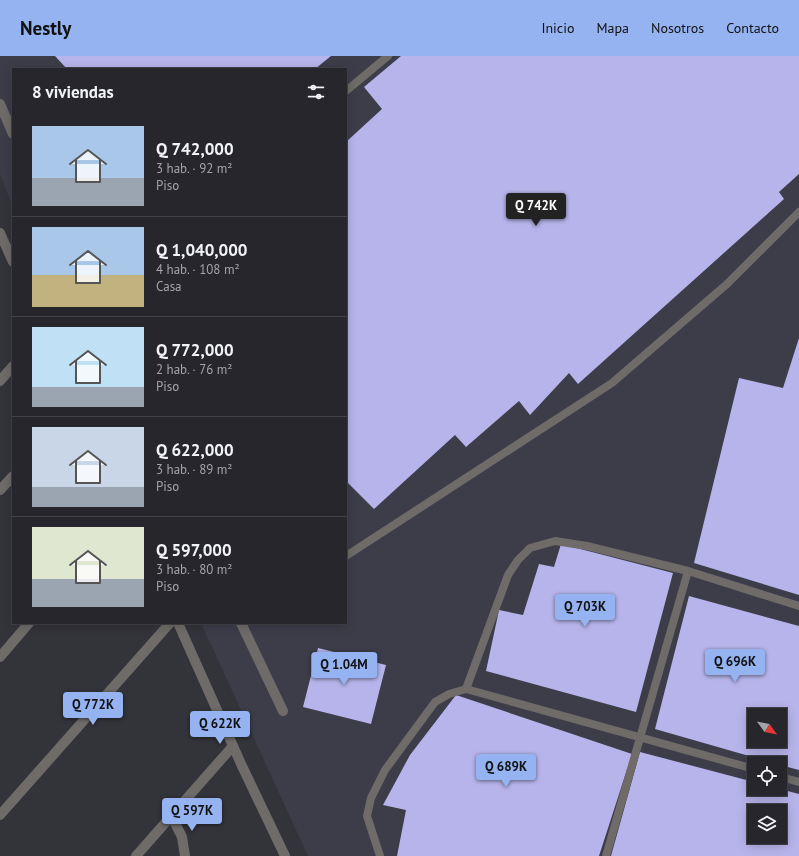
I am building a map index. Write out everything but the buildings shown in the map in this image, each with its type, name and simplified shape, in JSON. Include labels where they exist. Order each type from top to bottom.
[{"type":"street","points":[[0,104],[12,132]]},
{"type":"street","points":[[0,233],[12,260]]},
{"type":"street","points":[[0,381],[12,367]]},
{"type":"street","points":[[0,490],[12,477]]},
{"type":"street","points":[[0,657],[28,624]]},
{"type":"street","points":[[0,815],[169,624]]},
{"type":"street","points":[[178,624],[233,746],[285,856]]},
{"type":"street","points":[[241,624],[283,711]]},
{"type":"street","points":[[136,856],[233,746]]},
{"type":"street","points":[[171,815],[182,837],[185,856]]},
{"type":"lane","points":[[347,90],[388,56]]},
{"type":"lane","points":[[347,555],[612,383],[727,284],[799,212]]},
{"type":"lane","points":[[466,689],[508,575],[518,560],[530,548],[555,541],[587,546],[688,571],[799,606]]},
{"type":"lane","points":[[606,856],[688,571]]},
{"type":"lane","points":[[380,856],[367,816],[371,798],[385,770],[435,702],[449,694],[466,689],[747,767]]},
{"type":"lane","points":[[787,779],[799,782]]},
{"type":"shaded area","points":[[0,56],[799,56],[799,856],[308,856],[201,624],[347,624],[347,68],[12,68],[12,205],[0,174]]}]
